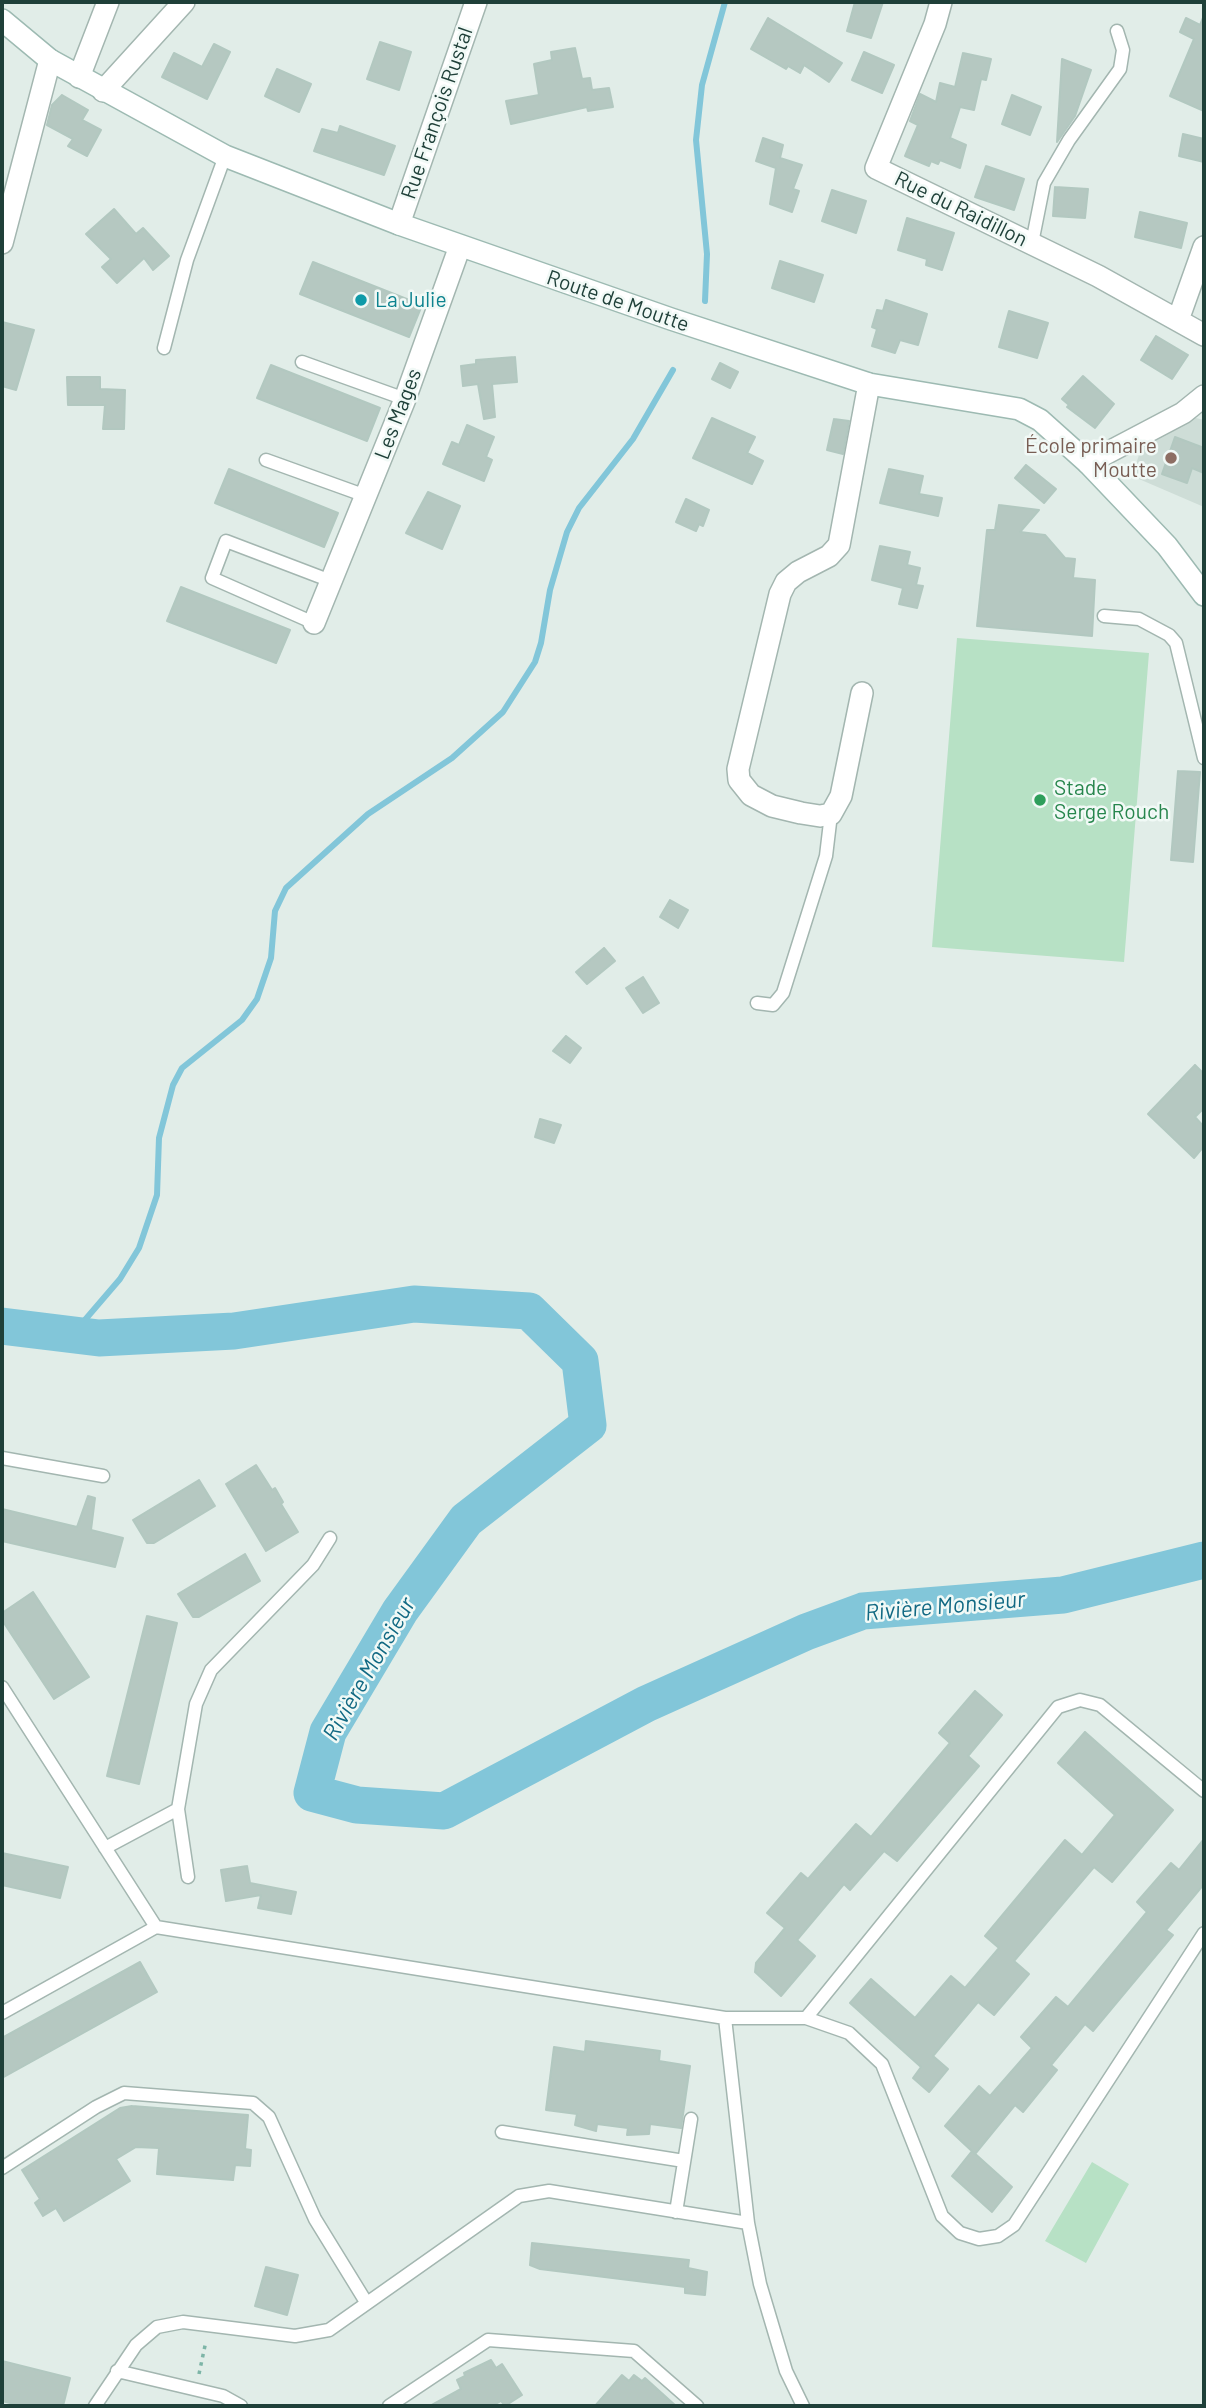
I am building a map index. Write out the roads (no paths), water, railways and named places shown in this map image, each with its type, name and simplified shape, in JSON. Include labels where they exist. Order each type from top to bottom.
[{"type":"street","points":[[79,77],[108,2]]},
{"type":"street","points":[[103,91],[184,2]]},
{"type":"street","name":"Rue François Rustal","points":[[399,224],[476,2]]},
{"type":"street","name":"Rue du Raidillon","points":[[941,2],[935,24],[876,168],[1093,273],[1204,335]]},
{"type":"street","name":"Route de Moutte","points":[[2,20],[50,60],[225,156],[399,224],[869,384],[1019,410],[1040,420],[1088,463],[1167,546],[1204,596]]},
{"type":"street","points":[[2,243],[50,60]]},
{"type":"street","name":"Les Mages","points":[[314,623],[405,399],[460,246]]},
{"type":"street","points":[[1178,320],[1204,247]]},
{"type":"street","points":[[862,693],[841,796],[831,814],[820,816],[772,806],[751,795],[739,780],[738,769],[780,594],[786,582],[798,572],[829,555],[839,545],[869,384]]},
{"type":"street","points":[[1088,463],[1183,414],[1204,396]]},
{"type":"lane","points":[[1032,243],[1045,183],[1069,140],[1121,69],[1123,50],[1117,31]]},
{"type":"lane","points":[[164,348],[187,260],[225,156]]},
{"type":"lane","points":[[302,362],[405,399]]},
{"type":"lane","points":[[266,460],[366,496]]},
{"type":"lane","name":"Les Mages","points":[[314,623],[212,578],[226,541],[331,581]]},
{"type":"lane","points":[[1104,616],[1139,619],[1170,635],[1176,643],[1204,758]]},
{"type":"lane","points":[[757,1003],[773,1005],[783,993],[826,856],[831,814]]},
{"type":"lane","points":[[2,1458],[103,1476]]},
{"type":"lane","points":[[188,1877],[178,1809],[197,1704],[211,1670],[313,1565],[330,1538]]},
{"type":"lane","points":[[2,1686],[156,1927]]},
{"type":"lane","points":[[806,2018],[1058,1707],[1080,1700],[1100,1705],[1204,1791]]},
{"type":"lane","points":[[105,1848],[178,1809]]},
{"type":"lane","points":[[4,2011],[156,1927],[725,2018],[806,2018],[849,2033],[882,2064],[943,2216],[960,2233],[979,2239],[998,2236],[1014,2225],[1204,1933]]},
{"type":"lane","points":[[725,2018],[748,2224],[760,2284],[786,2371],[803,2406]]},
{"type":"lane","points":[[2,2168],[96,2107],[124,2093],[253,2103],[269,2118],[315,2219],[366,2302]]},
{"type":"lane","points":[[676,2212],[691,2119]]},
{"type":"lane","points":[[502,2132],[684,2161]]},
{"type":"lane","points":[[94,2406],[136,2345],[157,2327],[183,2322],[295,2336],[328,2330],[519,2196],[549,2191],[748,2224]]},
{"type":"lane","points":[[389,2406],[488,2340],[634,2351],[697,2406]]},
{"type":"lane","points":[[117,2371],[223,2396],[241,2406]]},
{"type":"waterway","points":[[705,301],[707,254],[696,140],[702,85],[725,2]]},
{"type":"waterway","points":[[72,1335],[120,1279],[139,1248],[157,1195],[159,1138],[173,1085],[182,1068],[242,1020],[257,999],[271,958],[275,911],[286,888],[368,814],[452,758],[503,712],[535,662],[550,590],[567,532],[579,508],[633,439],[673,370]]},
{"type":"waterway","name":"Rivière Monsieur","points":[[2,1326],[99,1338],[234,1331],[414,1304],[529,1311],[580,1361],[588,1425],[466,1520],[400,1611],[328,1732],[312,1793],[357,1805],[444,1811],[646,1704],[806,1632],[863,1611],[1063,1595],[1204,1560]]},
{"type":"place","name":"La Julie","points":[[361,300]]},
{"type":"place","name":"École primaire Moutte","points":[[1171,458]]},
{"type":"place","name":"Stade Serge Rouch","points":[[1040,800]]}]
